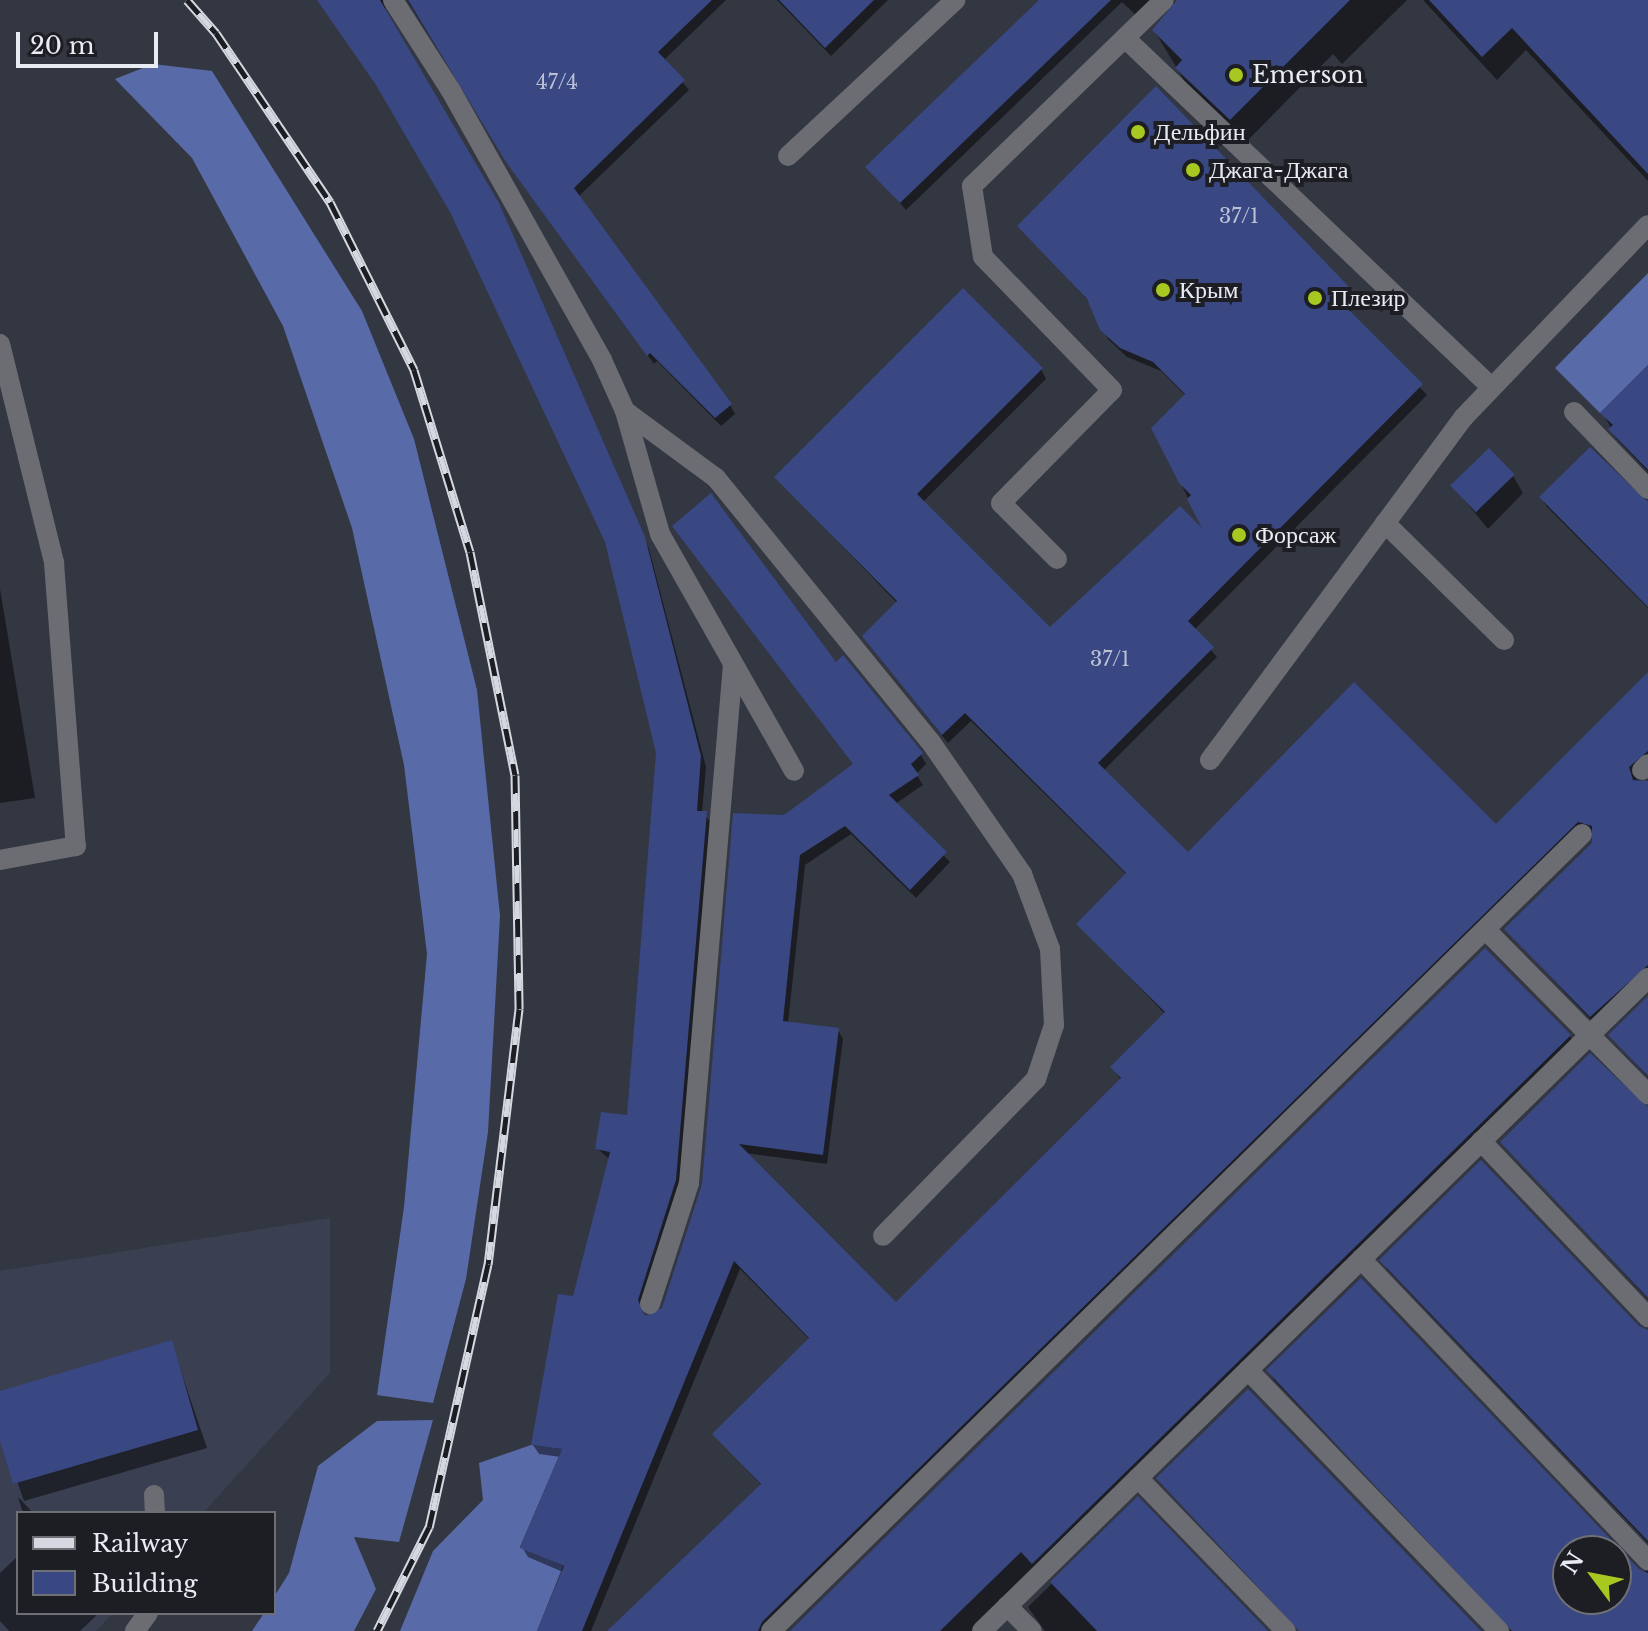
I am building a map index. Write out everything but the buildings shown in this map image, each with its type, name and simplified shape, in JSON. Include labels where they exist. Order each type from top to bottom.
[{"type":"lane","points":[[393,0],[530,231],[625,411],[660,534],[794,771]]},
{"type":"lane","points":[[788,156],[955,0]]},
{"type":"lane","points":[[1057,559],[1001,503],[1112,390],[983,257],[972,186],[1164,0]]},
{"type":"lane","points":[[1125,38],[1490,386]]},
{"type":"lane","points":[[1210,760],[1490,386],[1648,225]]},
{"type":"lane","points":[[0,344],[54,563],[76,846],[0,860]]},
{"type":"lane","points":[[625,411],[716,478],[930,741],[1022,874],[1050,949],[1054,1025],[1036,1079],[883,1236]]},
{"type":"lane","points":[[1574,412],[1648,489]]},
{"type":"lane","points":[[1385,523],[1504,640]]},
{"type":"lane","points":[[650,1304],[689,1183],[733,664]]},
{"type":"lane","points":[[771,1631],[1582,834]]},
{"type":"lane","points":[[1486,930],[1648,1094]]},
{"type":"lane","points":[[982,1631],[1648,978]]},
{"type":"lane","points":[[1481,1141],[1648,1317]]},
{"type":"lane","points":[[1361,1259],[1648,1560]]},
{"type":"lane","points":[[1248,1370],[1499,1631]]},
{"type":"lane","points":[[1138,1478],[1286,1631]]},
{"type":"lane","points":[[1007,1606],[1032,1631]]},
{"type":"shaded area","points":[[153,64],[212,71],[362,311],[414,439],[477,690],[500,916],[488,1132],[466,1279],[433,1403],[377,1395],[404,1207],[427,954],[404,765],[352,528],[283,326],[192,158],[115,79]]},
{"type":"shaded area","points":[[1648,273],[1648,365],[1600,413],[1555,368]]},
{"type":"shaded area","points":[[330,1218],[330,1373],[205,1511],[16,1511],[16,1615],[111,1615],[96,1631],[0,1631],[0,1271]]},
{"type":"shaded area","points":[[433,1420],[399,1542],[354,1537],[376,1589],[354,1631],[252,1631],[263,1615],[276,1615],[276,1594],[289,1573],[318,1466],[377,1421]]},
{"type":"shaded area","points":[[531,1445],[562,1449],[520,1547],[563,1566],[537,1631],[400,1631],[433,1551],[483,1500],[479,1463]]},
{"type":"railway","points":[[187,0],[216,33],[330,202],[414,370],[470,552],[515,775],[519,1009],[488,1264],[429,1527],[377,1631]]},
{"type":"place","name":"Emerson","points":[[1236,75]]},
{"type":"place","name":"Дельфин","points":[[1138,132]]},
{"type":"place","name":"Джага-Джага","points":[[1193,170]]},
{"type":"place","name":"Крым","points":[[1163,290]]},
{"type":"place","name":"Плезир","points":[[1315,298]]},
{"type":"place","name":"Форсаж","points":[[1239,535]]}]
